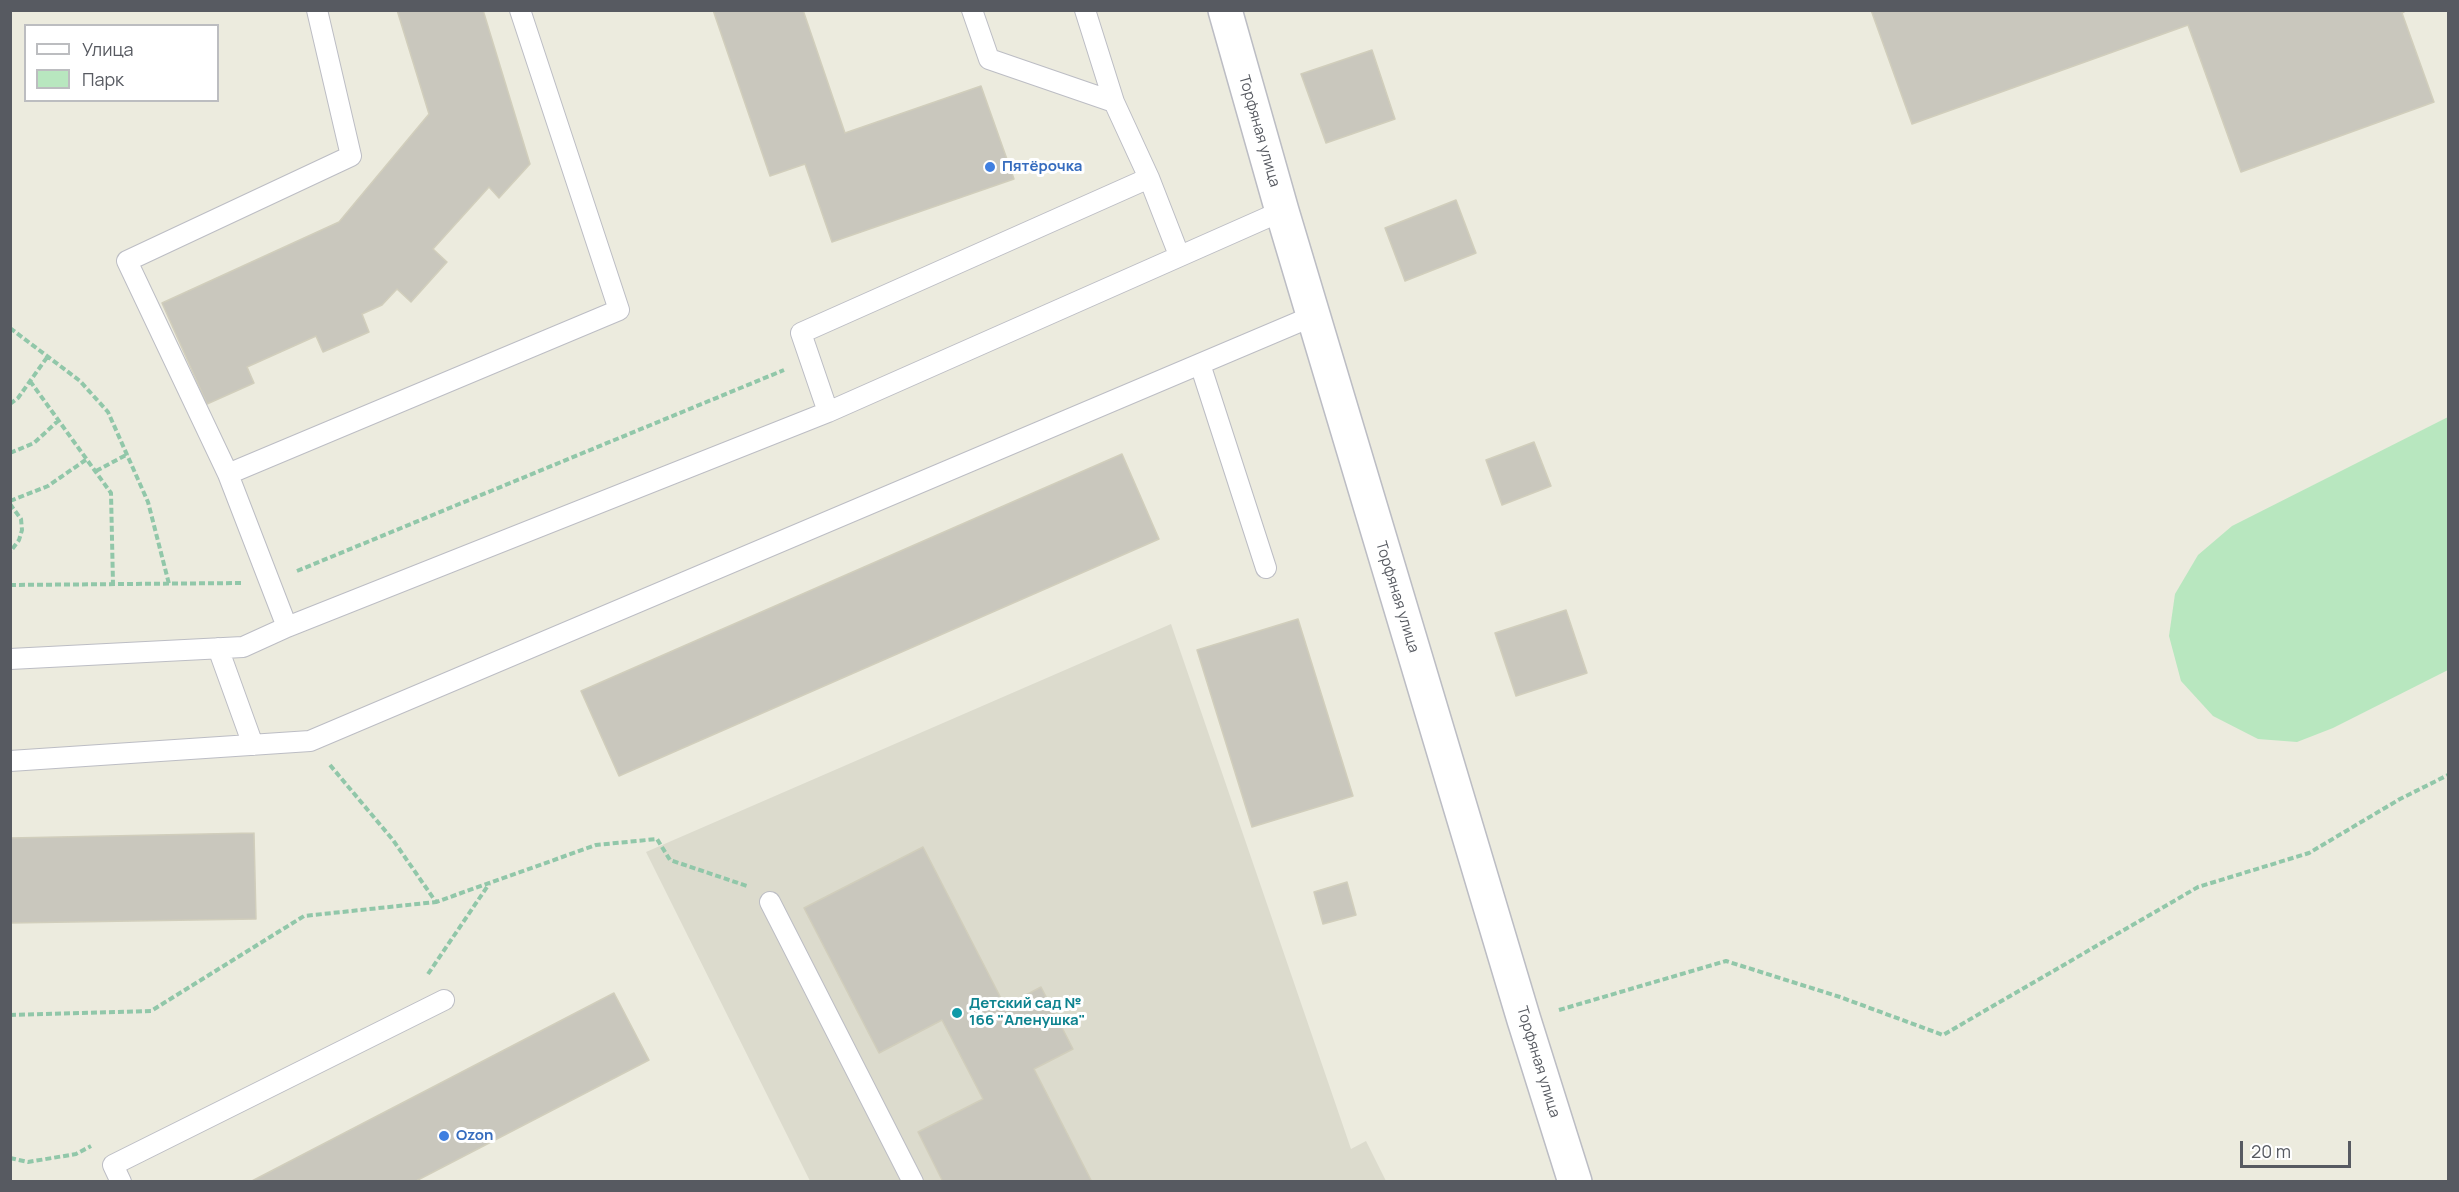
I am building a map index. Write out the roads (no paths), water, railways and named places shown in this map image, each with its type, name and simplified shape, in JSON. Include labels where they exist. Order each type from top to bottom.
[{"type":"street","name":"Торфяная улица","points":[[1224,10],[1313,316],[1524,1020],[1575,1182]]},
{"type":"lane","points":[[287,627],[228,474],[127,261],[351,156],[317,10]]},
{"type":"lane","points":[[228,474],[619,310],[520,10]]},
{"type":"lane","points":[[972,10],[988,59],[1114,102]]},
{"type":"lane","points":[[1086,10],[1114,102],[1149,178],[1179,255]]},
{"type":"lane","points":[[828,412],[801,333],[1149,178]]},
{"type":"lane","points":[[10,659],[243,647],[287,627],[828,412],[1282,211]]},
{"type":"lane","points":[[10,761],[310,741],[1313,316]]},
{"type":"lane","points":[[1200,364],[1266,568]]},
{"type":"lane","points":[[218,648],[253,745]]},
{"type":"lane","points":[[770,902],[914,1182]]},
{"type":"lane","points":[[122,1182],[113,1165],[444,1000]]},
{"type":"place","name":"Пятёрочка","points":[[990,167]]},
{"type":"place","name":"Детский сад № 166 \"Аленушка\"","points":[[957,1013]]},
{"type":"place","name":"Ozon","points":[[444,1136]]}]
